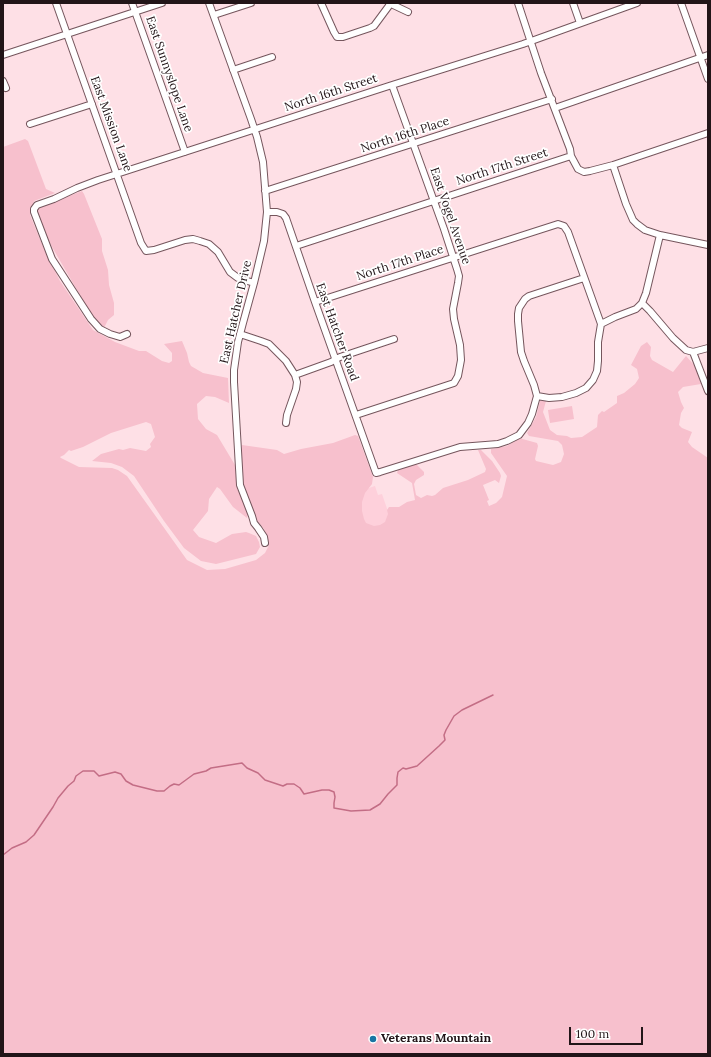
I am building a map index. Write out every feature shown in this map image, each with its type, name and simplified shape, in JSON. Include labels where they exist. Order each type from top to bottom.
[{"type":"street","name":"East Mission Lane","points":[[56,3],[146,251],[154,250],[185,240],[200,240],[209,244],[218,252],[230,272],[238,278],[254,283]]},
{"type":"street","name":"East Sunnyslope Lane","points":[[132,3],[185,152]]},
{"type":"street","points":[[3,55],[162,3]]},
{"type":"street","points":[[210,3],[254,130]]},
{"type":"street","points":[[214,15],[251,3]]},
{"type":"street","points":[[321,3],[334,32],[338,37],[343,37],[374,26],[390,3],[408,12]]},
{"type":"street","points":[[518,3],[541,73],[552,99],[570,149],[571,156],[578,169],[584,172],[613,165],[708,134]]},
{"type":"street","points":[[573,3],[580,23]]},
{"type":"street","name":"North 16th Street","points":[[127,334],[120,337],[110,334],[100,329],[92,319],[52,259],[34,212],[36,205],[54,199],[84,185],[531,41],[626,5],[637,3]]},
{"type":"street","points":[[681,3],[708,79]]},
{"type":"street","points":[[555,108],[708,55]]},
{"type":"street","points":[[233,70],[272,58]]},
{"type":"street","points":[[3,81],[6,88]]},
{"type":"street","name":"East Vogel Avenue","points":[[356,415],[455,382],[458,376],[461,358],[459,338],[454,318],[459,276],[454,257],[392,85]]},
{"type":"street","name":"North 16th Place","points":[[265,191],[552,99]]},
{"type":"street","points":[[30,124],[92,104]]},
{"type":"street","name":"East Hatcher Drive","points":[[254,130],[263,162],[267,212],[264,241],[240,334],[234,370],[234,382],[240,485],[254,523],[264,537],[265,543]]},
{"type":"street","name":"North 17th Street","points":[[296,246],[571,156]]},
{"type":"street","points":[[613,165],[623,197],[633,220],[640,227],[660,235],[708,245]]},
{"type":"street","name":"East Hatcher Road","points":[[267,212],[277,212],[283,214],[286,218],[376,473],[460,447],[498,444],[507,441],[519,435],[528,423],[532,414],[536,396]]},
{"type":"street","name":"North 17th Place","points":[[315,302],[558,224],[562,225],[568,232],[584,278]]},
{"type":"street","points":[[601,324],[636,309],[642,303],[660,235]]},
{"type":"street","points":[[584,278],[601,324],[598,342],[597,371],[593,380],[586,388],[576,393],[562,397],[549,398],[536,396],[534,384],[521,352],[518,321],[519,308],[529,296],[584,278]]},
{"type":"street","points":[[642,303],[673,338],[686,350],[692,352],[708,348]]},
{"type":"street","points":[[240,334],[269,344],[286,361],[295,375],[297,382],[296,389],[287,415],[286,423]]},
{"type":"street","points":[[295,375],[340,357],[394,340]]},
{"type":"street","points":[[692,352],[708,391]]},
{"type":"shaded area","points":[[25,139],[28,141],[46,189],[55,193],[34,201],[30,215],[44,249],[60,281],[93,330],[115,342],[139,351],[146,351],[162,361],[169,363],[172,361],[172,353],[164,344],[182,341],[191,366],[203,373],[228,378],[229,403],[215,397],[206,396],[197,404],[198,419],[206,429],[217,435],[235,465],[237,488],[248,513],[247,518],[233,507],[217,487],[209,499],[208,511],[193,530],[199,537],[216,543],[232,534],[249,533],[256,536],[259,542],[260,547],[256,554],[216,564],[201,561],[184,548],[134,476],[122,467],[111,463],[92,461],[101,454],[119,449],[123,450],[130,448],[146,451],[151,447],[150,444],[155,437],[151,424],[146,422],[111,433],[83,447],[71,451],[69,450],[60,457],[79,467],[112,468],[127,476],[187,560],[207,570],[225,569],[256,560],[265,553],[269,545],[264,529],[255,518],[240,473],[242,445],[277,450],[284,454],[333,443],[355,435],[358,436],[373,477],[372,484],[365,493],[362,502],[362,511],[366,523],[374,526],[380,525],[385,522],[389,507],[399,507],[407,502],[415,500],[412,483],[397,473],[398,470],[416,464],[424,472],[424,475],[416,480],[414,484],[416,495],[421,498],[427,495],[432,496],[443,488],[468,480],[485,472],[486,469],[478,450],[481,450],[492,461],[501,476],[499,483],[495,480],[483,485],[489,500],[487,501],[489,506],[496,503],[502,497],[507,476],[491,453],[491,449],[507,446],[519,438],[537,443],[536,461],[553,465],[561,462],[564,454],[562,445],[558,441],[529,436],[527,433],[536,417],[540,401],[546,401],[543,412],[550,430],[557,435],[571,438],[582,437],[597,427],[598,415],[602,411],[604,412],[617,403],[617,396],[624,393],[635,384],[639,378],[637,369],[631,365],[641,346],[647,342],[651,347],[650,356],[652,360],[673,372],[686,356],[696,367],[701,384],[683,387],[678,392],[684,408],[681,413],[679,425],[682,428],[692,432],[688,442],[692,447],[708,458],[708,1054],[3,1054],[3,147]]},
{"type":"shaded area","points":[[82,191],[102,239],[102,251],[108,270],[109,285],[114,303],[114,315],[108,320],[104,328],[91,314],[52,247],[40,223],[37,208]]},
{"type":"shaded area","points":[[572,406],[574,419],[550,423],[548,410]]},
{"type":"shaded area","points":[[375,486],[378,495],[382,494],[393,526],[367,535],[353,493]]},
{"type":"waterway","points":[[3,855],[12,848],[26,842],[34,835],[58,798],[74,781],[76,776],[83,771],[94,771],[99,776],[115,772],[121,774],[126,781],[133,785],[157,791],[164,791],[174,784],[179,785],[194,774],[211,768],[242,763],[247,768],[258,773],[265,780],[283,786],[287,784],[294,784],[300,788],[304,794],[322,790],[334,792],[334,808],[351,811],[370,810],[380,804],[397,785],[398,772],[403,768],[406,769],[417,766],[445,740],[444,735],[454,716],[462,710],[493,695]]},
{"type":"place","name":"Veterans Mountain","points":[[373,1039]]}]
